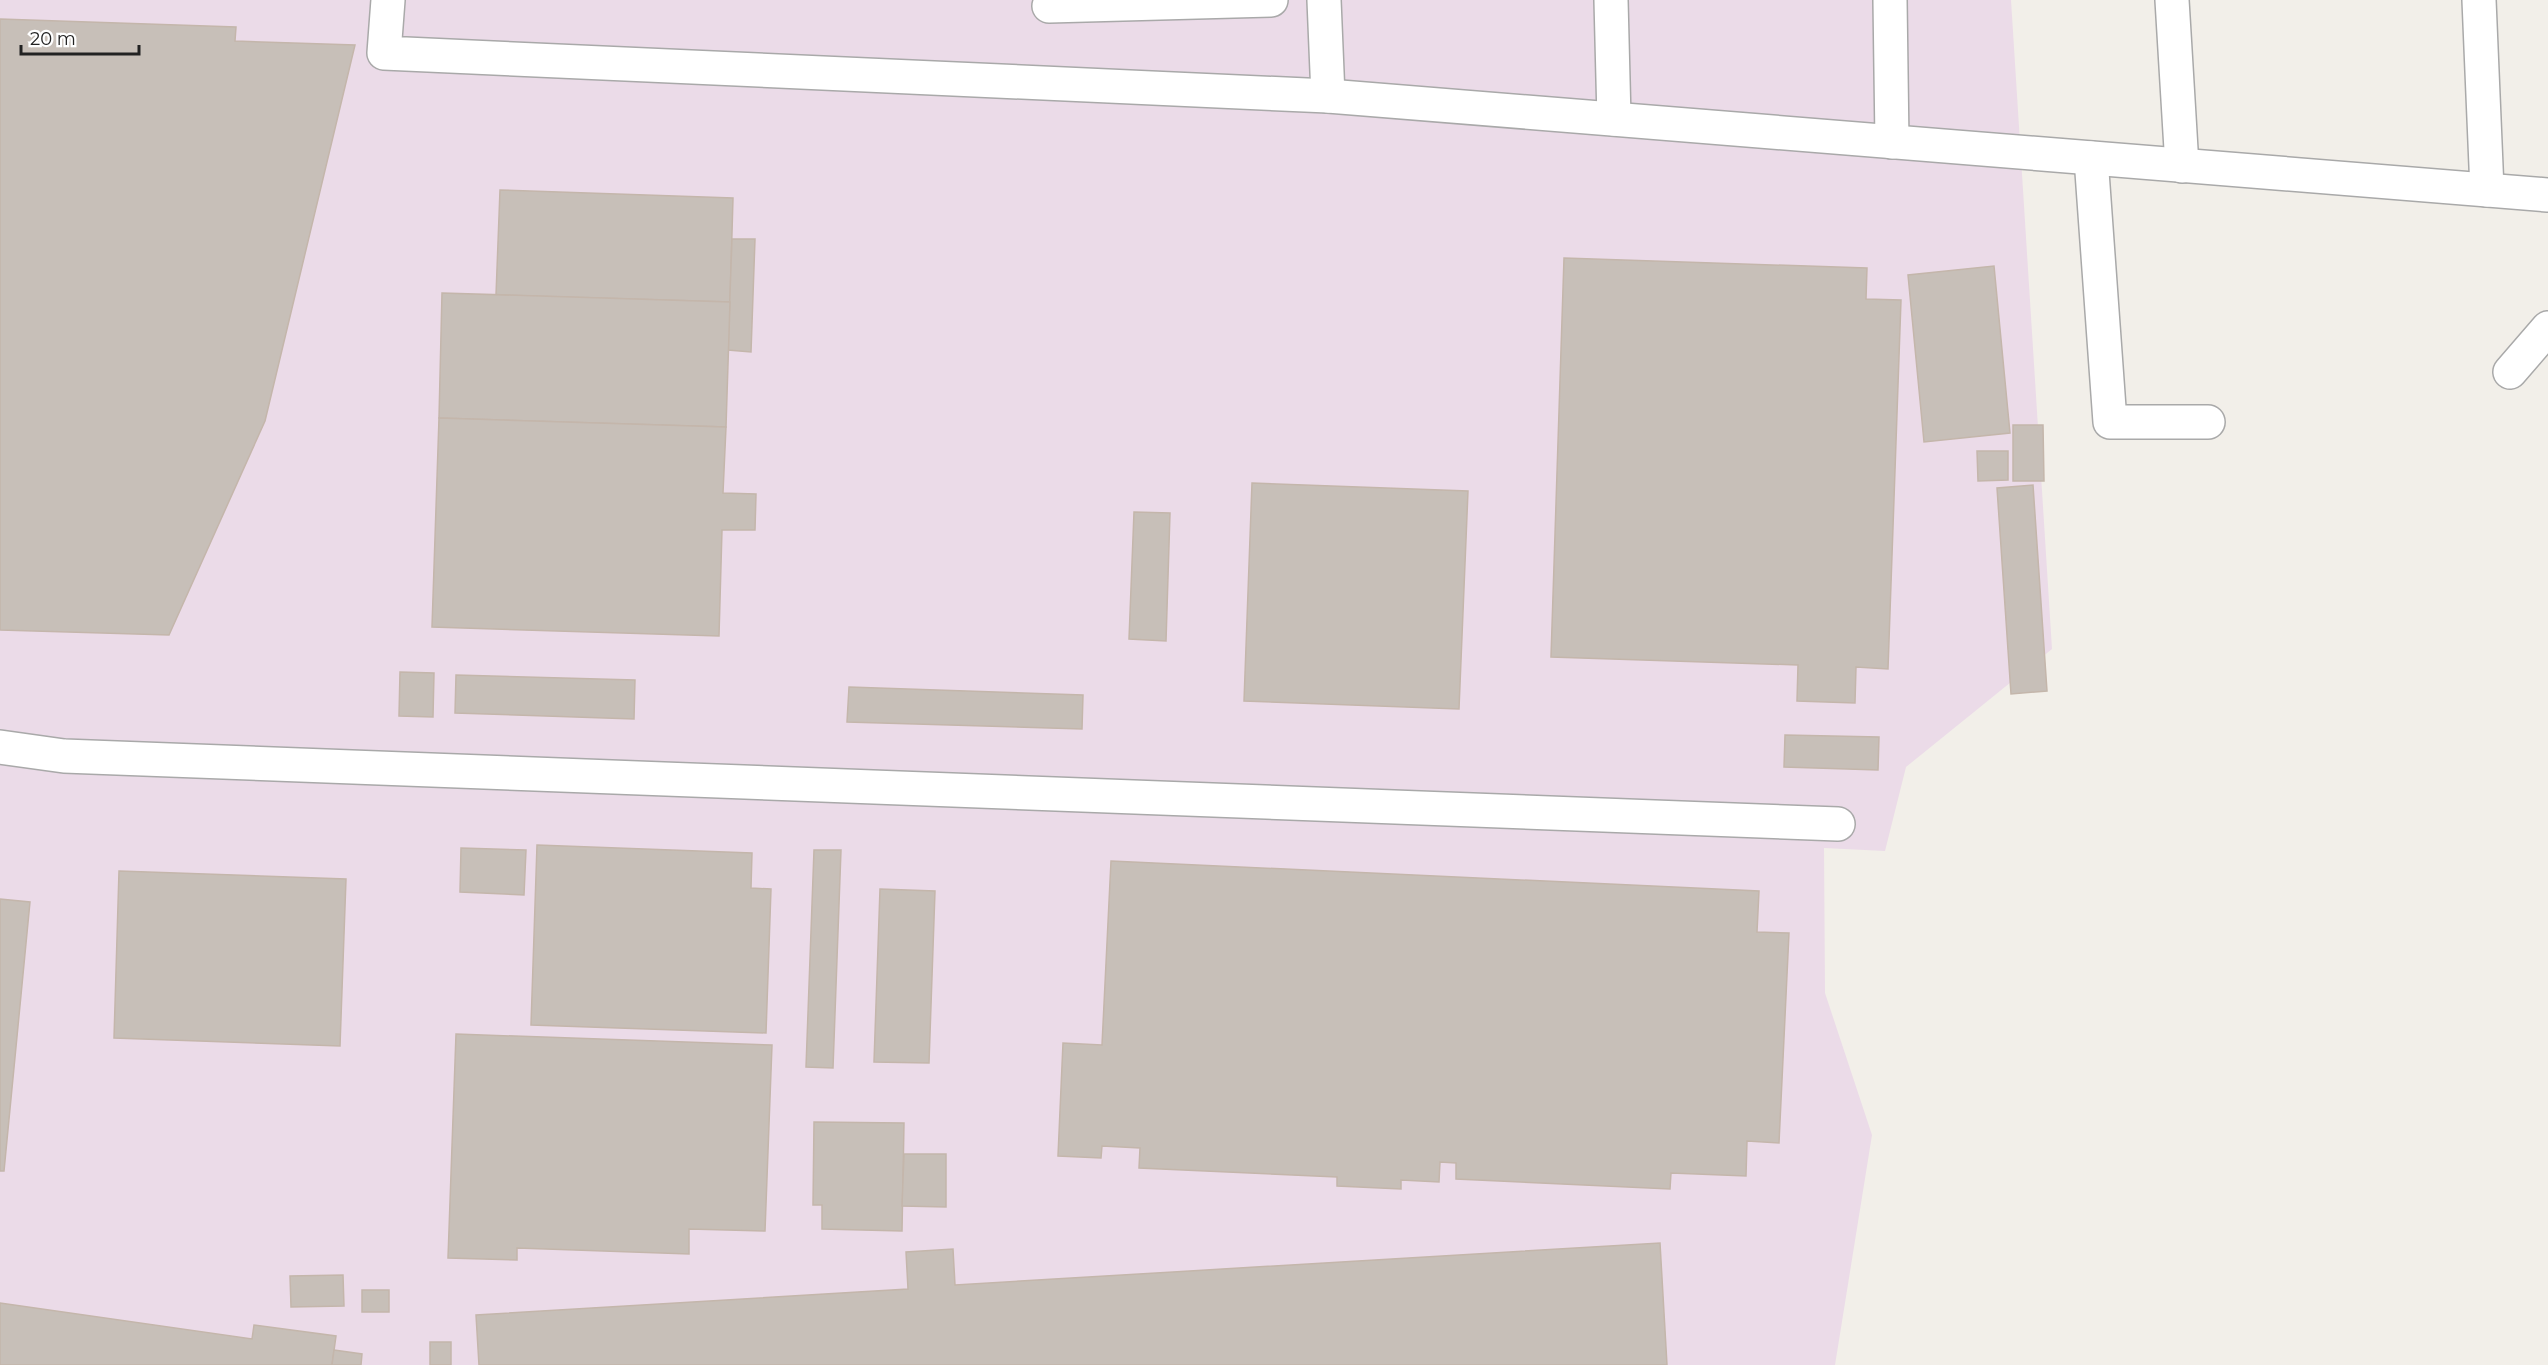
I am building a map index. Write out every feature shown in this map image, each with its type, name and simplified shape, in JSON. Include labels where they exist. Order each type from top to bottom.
[{"type":"street","points":[[388,0],[384,53],[1328,96],[2548,195]]},
{"type":"street","points":[[1049,6],[1271,0]]},
{"type":"street","points":[[1324,0],[1328,96]]},
{"type":"street","points":[[1611,0],[1614,119]]},
{"type":"street","points":[[1890,0],[1892,142]]},
{"type":"street","points":[[2172,0],[2182,166]]},
{"type":"street","points":[[2479,0],[2487,190]]},
{"type":"street","points":[[2091,158],[2110,422],[2208,422]]},
{"type":"street","points":[[2510,372],[2548,328]]},
{"type":"street","points":[[0,747],[64,756],[1838,824]]},
{"type":"shaded area","points":[[0,0],[2011,0],[2052,649],[1906,767],[1885,851],[1824,848],[1825,993],[1872,1135],[1835,1365],[0,1365]]},
{"type":"building","points":[[0,19],[236,27],[235,41],[355,45],[265,421],[169,635],[0,630]]},
{"type":"building","points":[[500,190],[733,198],[730,302],[496,295]]},
{"type":"building","points":[[732,239],[755,239],[751,352],[728,350]]},
{"type":"building","points":[[1564,258],[1867,268],[1866,299],[1901,300],[1888,669],[1856,667],[1855,703],[1797,701],[1798,665],[1551,657]]},
{"type":"building","points":[[1994,266],[2010,433],[1924,442],[1908,275]]},
{"type":"building","points":[[442,293],[730,302],[726,427],[439,418]]},
{"type":"building","points":[[439,418],[726,427],[723,493],[756,494],[755,530],[722,530],[719,636],[432,627]]},
{"type":"building","points":[[2013,425],[2043,425],[2044,481],[2013,481]]},
{"type":"building","points":[[1977,451],[2008,451],[2008,480],[1978,481]]},
{"type":"building","points":[[1252,483],[1468,491],[1459,709],[1244,701]]},
{"type":"building","points":[[2033,485],[2047,691],[2011,694],[1997,488]]},
{"type":"building","points":[[1134,512],[1170,513],[1166,641],[1129,639]]},
{"type":"building","points":[[400,672],[434,673],[433,717],[399,716]]},
{"type":"building","points":[[456,675],[635,680],[634,719],[455,713]]},
{"type":"building","points":[[849,687],[1083,695],[1082,729],[847,722]]},
{"type":"building","points":[[1785,735],[1879,737],[1878,770],[1784,767]]},
{"type":"building","points":[[537,845],[752,853],[751,888],[771,889],[766,1033],[531,1025]]},
{"type":"building","points":[[461,848],[526,850],[524,895],[460,892]]},
{"type":"building","points":[[814,850],[841,850],[833,1068],[806,1067]]},
{"type":"building","points":[[1111,861],[1759,891],[1757,932],[1789,933],[1779,1143],[1747,1141],[1746,1176],[1671,1173],[1670,1189],[1456,1179],[1456,1163],[1440,1162],[1439,1182],[1401,1180],[1401,1189],[1337,1186],[1337,1177],[1139,1168],[1140,1148],[1102,1146],[1101,1158],[1058,1156],[1063,1043],[1102,1045]]},
{"type":"building","points":[[119,871],[346,879],[340,1046],[114,1038]]},
{"type":"building","points":[[880,889],[935,891],[929,1063],[874,1062]]},
{"type":"building","points":[[0,899],[30,902],[4,1171],[0,1171]]},
{"type":"building","points":[[456,1034],[772,1045],[765,1231],[689,1229],[689,1254],[517,1248],[517,1260],[448,1258]]},
{"type":"building","points":[[814,1122],[904,1123],[902,1231],[822,1229],[822,1205],[813,1205]]},
{"type":"building","points":[[904,1154],[946,1154],[946,1207],[902,1206]]},
{"type":"building","points":[[1660,1243],[1667,1365],[479,1365],[476,1315],[908,1289],[906,1252],[953,1249],[955,1285]]},
{"type":"building","points":[[343,1275],[344,1306],[291,1307],[290,1276]]},
{"type":"building","points":[[362,1290],[389,1290],[389,1312],[362,1312]]},
{"type":"building","points":[[0,1303],[252,1339],[254,1325],[336,1336],[332,1365],[0,1365]]},
{"type":"building","points":[[430,1342],[451,1342],[451,1365],[430,1365]]},
{"type":"building","points":[[334,1350],[362,1354],[361,1365],[332,1365]]}]
